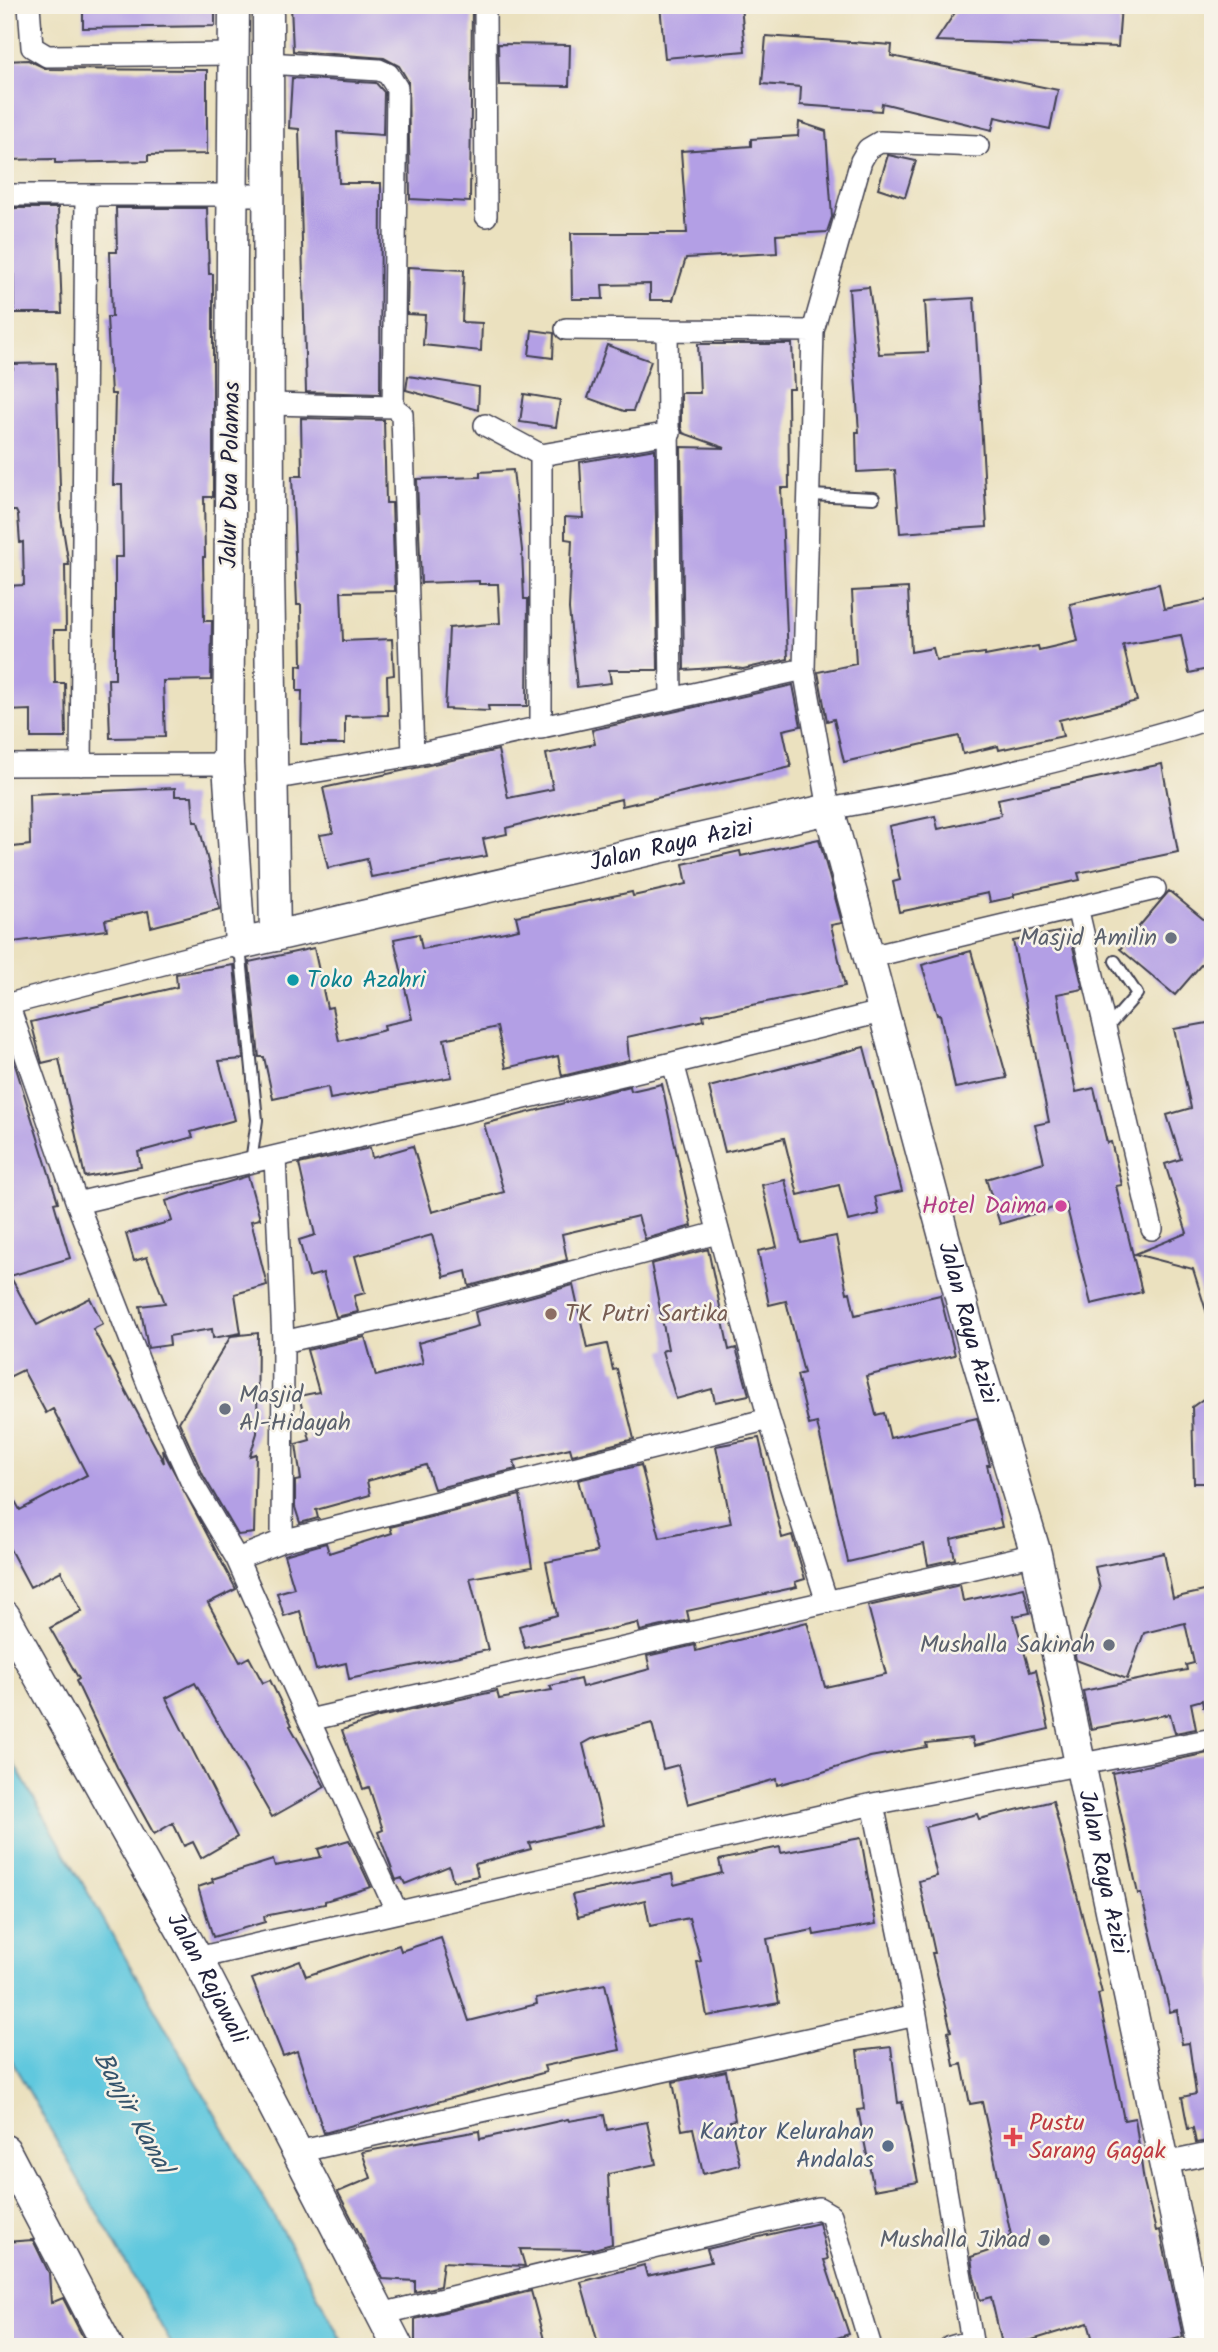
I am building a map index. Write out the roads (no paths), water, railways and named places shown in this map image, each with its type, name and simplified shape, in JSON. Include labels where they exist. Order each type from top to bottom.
[{"type":"street","points":[[29,5],[32,47],[47,56],[233,54]]},
{"type":"street","name":"Jalur Dua Polamas","points":[[234,5],[228,764],[240,944]]},
{"type":"street","name":"Jalur Dua Polamas","points":[[268,5],[271,779],[275,936]]},
{"type":"street","points":[[485,5],[486,216]]},
{"type":"street","points":[[268,63],[379,70],[388,74],[397,88],[393,407]]},
{"type":"street","points":[[978,146],[880,142],[868,149],[837,240],[813,331],[804,669],[828,809],[924,792],[1042,765],[1183,728],[1213,717]]},
{"type":"street","points":[[5,195],[234,192],[268,195]]},
{"type":"street","points":[[80,765],[86,195]]},
{"type":"street","points":[[566,329],[813,331]]},
{"type":"street","points":[[667,330],[671,699]]},
{"type":"street","points":[[270,404],[393,407],[402,414],[413,755]]},
{"type":"street","points":[[485,425],[541,455],[670,433]]},
{"type":"street","points":[[541,455],[541,728]]},
{"type":"street","points":[[271,779],[413,755],[804,669]]},
{"type":"street","points":[[5,765],[228,764]]},
{"type":"street","name":"Jalan Raya Azizi","points":[[240,944],[828,809],[975,1352],[1036,1554],[1203,2347]]},
{"type":"street","points":[[870,957],[1155,888]]},
{"type":"street","points":[[1077,907],[1152,1229]]},
{"type":"street","points":[[240,944],[7,1004],[77,1203],[153,1397],[191,1481],[237,1559],[396,1910]]},
{"type":"street","points":[[77,1203],[881,1012]]},
{"type":"street","points":[[673,1063],[769,1419],[827,1602]]},
{"type":"street","points":[[275,1157],[283,1342],[282,1541]]},
{"type":"street","points":[[283,1342],[456,1303],[717,1233]]},
{"type":"street","points":[[237,1559],[282,1541],[769,1419]]},
{"type":"street","points":[[309,1720],[1036,1554]]},
{"type":"street","name":"Jalan Rajawali","points":[[5,1616],[197,1958],[398,2347]]},
{"type":"street","points":[[197,1958],[396,1910],[873,1804],[1213,1739]]},
{"type":"street","points":[[873,1804],[916,2015],[972,2344],[950,2347]]},
{"type":"street","points":[[297,2152],[716,2057],[916,2015]]},
{"type":"street","points":[[5,2150],[108,2347]]},
{"type":"street","points":[[1165,2164],[1213,2153]]},
{"type":"street","points":[[381,2314],[819,2208],[831,2215],[871,2347]]},
{"type":"lane","points":[[810,495],[874,498]]},
{"type":"lane","points":[[240,944],[257,1120],[251,1162]]},
{"type":"lane","points":[[1107,1028],[1137,993],[1115,961]]},
{"type":"water","name":"Banjir Kanal","points":[[5,1748],[300,2262],[345,2347],[173,2347],[5,2049]]},
{"type":"place","name":"Masjid Amilin","points":[[1171,938]]},
{"type":"place","name":"Toko Azahri","points":[[293,980]]},
{"type":"place","name":"Hotel Daima","points":[[1061,1206]]},
{"type":"place","name":"TK Putri Sartika","points":[[551,1314]]},
{"type":"place","name":"Masjid Al-Hidayah","points":[[225,1409]]},
{"type":"place","name":"Mushalla Sakinah","points":[[1109,1645]]},
{"type":"place","name":"Pustu Sarang Gagak","points":[[1013,2137]]},
{"type":"place","name":"Kantor Kelurahan Andalas","points":[[888,2146]]},
{"type":"place","name":"Mushalla Jihad","points":[[1044,2240]]}]
